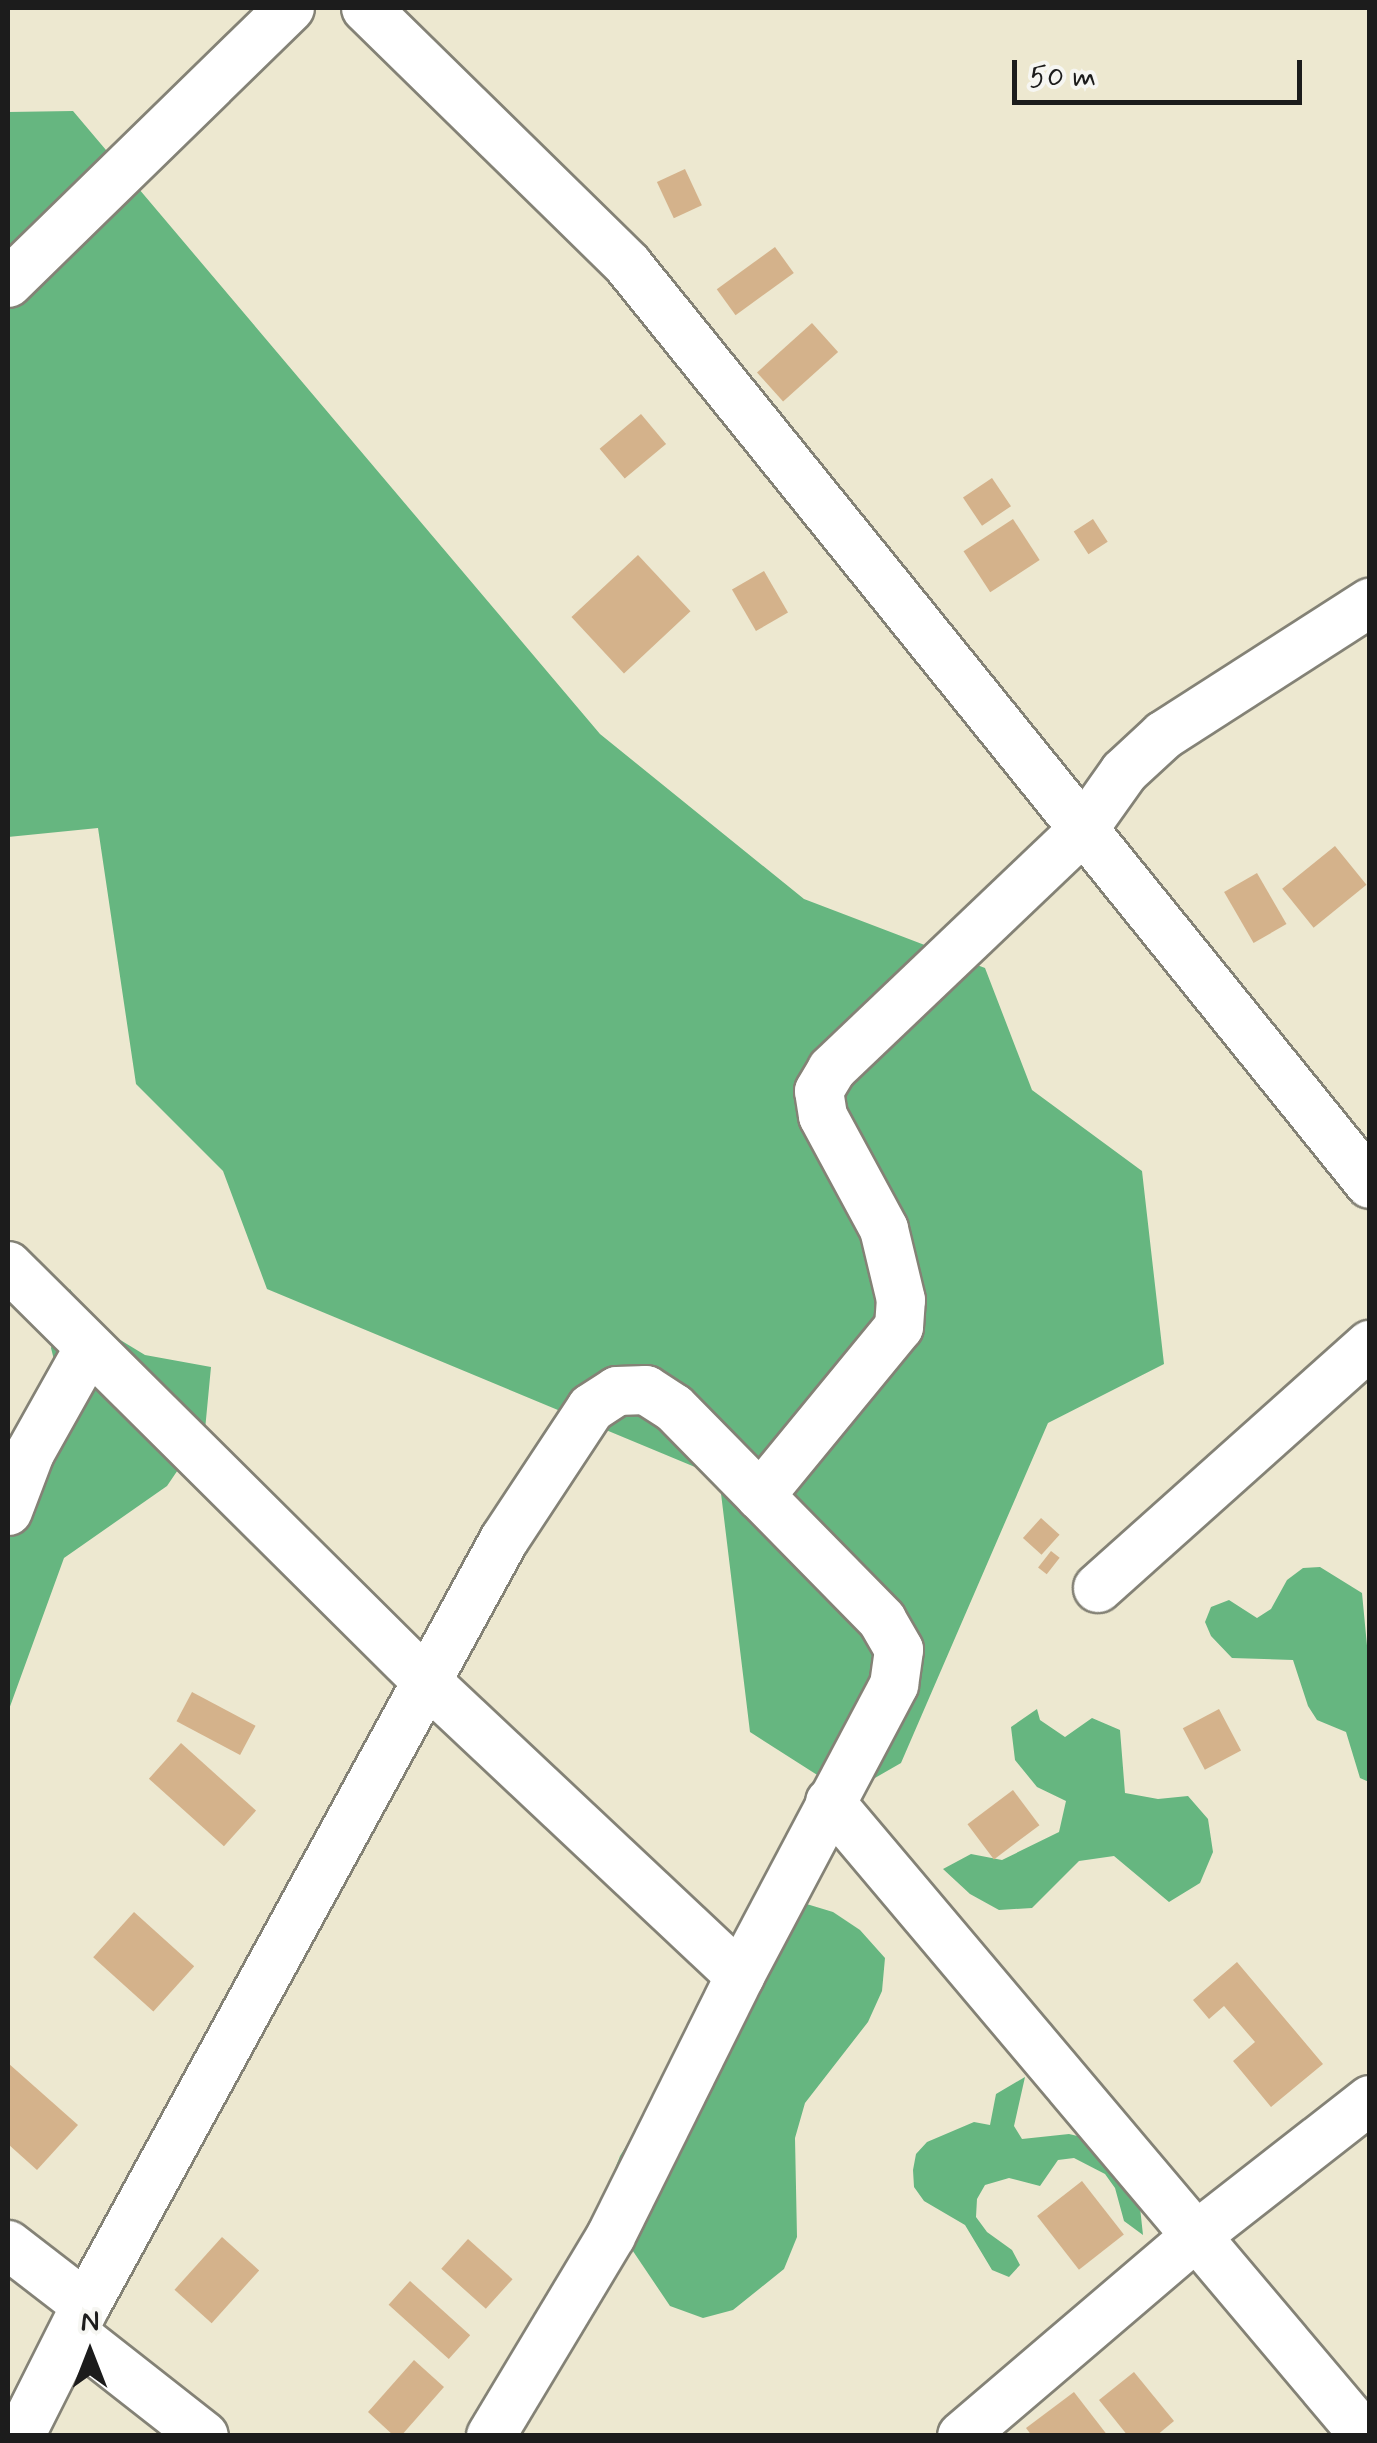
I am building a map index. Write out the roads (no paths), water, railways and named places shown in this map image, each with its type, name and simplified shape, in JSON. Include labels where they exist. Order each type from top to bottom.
[{"type":"street","points":[[8,283],[290,8]]},
{"type":"street","points":[[366,8],[628,265],[1370,1184]]},
{"type":"street","points":[[760,1496],[899,1327],[901,1300],[884,1229],[823,1116],[819,1091],[832,1069],[1083,830],[1124,772],[1164,735],[1370,603]]},
{"type":"street","points":[[8,1266],[425,1680],[740,1976]]},
{"type":"street","points":[[1098,1588],[1370,1345]]},
{"type":"street","points":[[8,1511],[30,1454],[90,1348]]},
{"type":"street","points":[[20,2436],[504,1540],[591,1408],[616,1391],[646,1390],[674,1408],[882,1620],[900,1650],[894,1685],[740,1976],[611,2236],[490,2436]]},
{"type":"street","points":[[830,1802],[1365,2436]]},
{"type":"street","points":[[962,2436],[1196,2236],[1370,2100]]},
{"type":"street","points":[[8,2245],[80,2320],[204,2436]]}]
